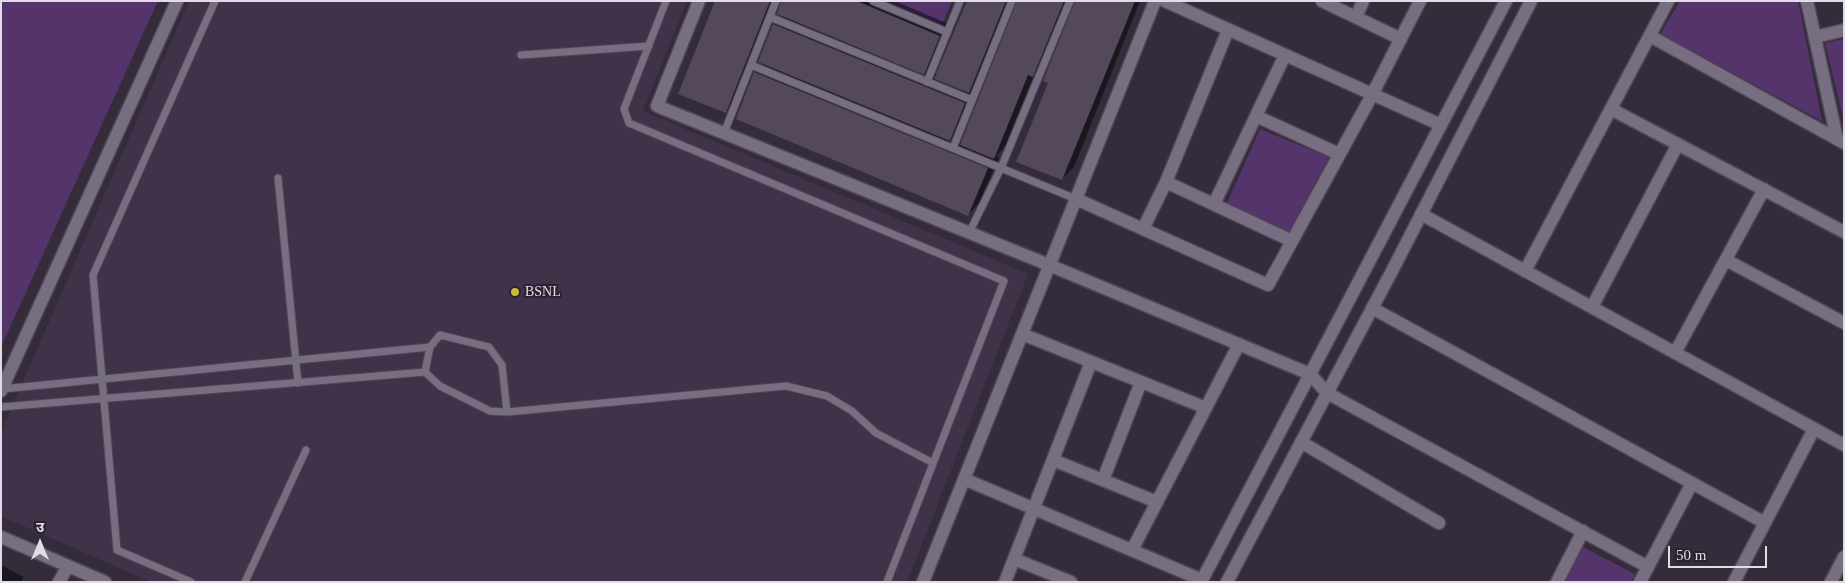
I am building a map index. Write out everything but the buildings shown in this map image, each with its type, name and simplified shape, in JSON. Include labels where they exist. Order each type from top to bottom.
[{"type":"street","points":[[2,390],[177,1]]},
{"type":"street","points":[[699,1],[657,106],[1049,265],[1310,374],[1327,393],[1648,567]]},
{"type":"street","points":[[923,582],[1155,1]]},
{"type":"street","points":[[1165,1],[1440,125]]},
{"type":"street","points":[[1322,1],[1401,39]]},
{"type":"street","points":[[1356,17],[1364,1]]},
{"type":"street","points":[[1076,199],[1268,285],[1372,95],[1420,1]]},
{"type":"street","points":[[964,479],[1201,581],[1506,1]]},
{"type":"street","points":[[1227,582],[1531,1]]},
{"type":"street","points":[[1525,271],[1668,1]]},
{"type":"street","points":[[1807,1],[1840,141]]},
{"type":"street","points":[[1143,229],[1166,182],[1228,30]]},
{"type":"street","points":[[1814,37],[1844,30]]},
{"type":"street","points":[[1650,36],[1840,141]]},
{"type":"street","points":[[1214,204],[1285,55]]},
{"type":"street","points":[[1611,109],[1844,232]]},
{"type":"street","points":[[1256,116],[1339,154]]},
{"type":"street","points":[[1592,307],[1678,144]]},
{"type":"street","points":[[1166,182],[1292,241]]},
{"type":"street","points":[[1675,353],[1764,189]]},
{"type":"street","points":[[1421,214],[1844,445]]},
{"type":"street","points":[[1726,260],[1844,323]]},
{"type":"street","points":[[1372,308],[1765,523]]},
{"type":"street","points":[[1022,334],[1206,408]]},
{"type":"street","points":[[1132,550],[1239,344]]},
{"type":"street","points":[[1005,582],[1091,362]]},
{"type":"street","points":[[1103,480],[1141,382]]},
{"type":"street","points":[[1734,582],[1814,429]]},
{"type":"street","points":[[1301,442],[1439,523]]},
{"type":"street","points":[[1053,460],[1157,502]]},
{"type":"street","points":[[1640,582],[1692,483]]},
{"type":"street","points":[[1556,582],[1583,531]]},
{"type":"street","points":[[1,537],[105,582]]},
{"type":"street","points":[[1014,559],[1066,581]]},
{"type":"street","points":[[1831,582],[1843,560]]},
{"type":"street","points":[[59,582],[68,566]]},
{"type":"lane","points":[[191,582],[116,550],[93,275],[215,1]]},
{"type":"lane","points":[[666,1],[624,109],[629,123],[1004,281],[887,582]]},
{"type":"lane","points":[[724,133],[776,1]]},
{"type":"lane","points":[[873,1],[947,32]]},
{"type":"lane","points":[[926,82],[960,1]]},
{"type":"lane","points":[[953,148],[1012,1]]},
{"type":"lane","points":[[969,233],[1001,168],[1070,1]]},
{"type":"lane","points":[[770,17],[972,100]]},
{"type":"lane","points":[[521,55],[649,46]]},
{"type":"lane","points":[[751,65],[1076,199]]},
{"type":"lane","points":[[278,178],[298,383]]},
{"type":"lane","points":[[424,372],[430,347],[440,335],[489,347],[502,365],[507,412]]},
{"type":"lane","points":[[2,390],[430,347]]},
{"type":"lane","points":[[1,407],[424,372],[440,386],[490,411],[507,412],[786,386],[827,396],[852,411],[876,433],[933,462]]},
{"type":"lane","points":[[245,582],[306,450]]},
{"type":"shaded area","points":[[1,1],[158,1],[1,347]]},
{"type":"shaded area","points":[[189,1],[687,1],[643,111],[1028,274],[907,582],[151,582],[1,516],[1,432]]},
{"type":"shaded area","points":[[882,1],[952,1],[942,25]]},
{"type":"shaded area","points":[[1680,1],[1798,1],[1822,121],[1660,34]]},
{"type":"shaded area","points":[[1844,39],[1844,121],[1825,43]]},
{"type":"shaded area","points":[[1260,129],[1329,157],[1289,232],[1227,203]]},
{"type":"shaded area","points":[[1583,547],[1635,574],[1631,582],[1565,582]]},
{"type":"place","name":"BSNL","points":[[515,292]]}]
